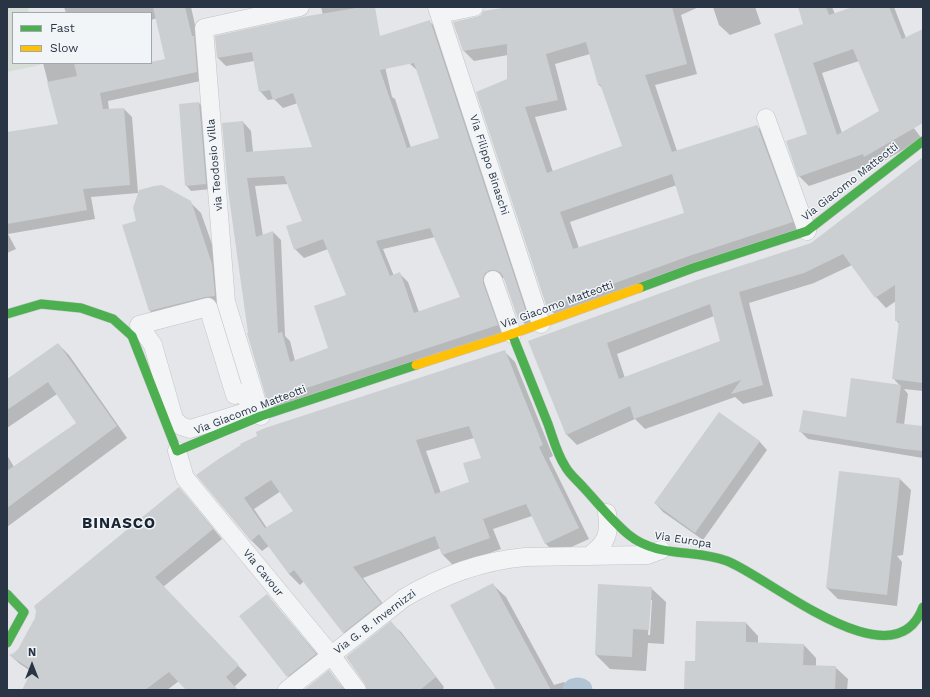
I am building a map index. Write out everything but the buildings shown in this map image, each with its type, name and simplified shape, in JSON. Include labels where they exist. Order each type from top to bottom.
[{"type":"street","name":"via Teodosio Villa","points":[[261,416],[226,302],[204,28],[300,7]]},
{"type":"street","points":[[438,10],[474,7]]},
{"type":"street","name":"Via Filippo Binaschi","points":[[438,10],[541,324]]},
{"type":"street","points":[[766,118],[808,231]]},
{"type":"street","name":"Via Giacomo Matteotti","points":[[177,451],[261,416],[512,334],[693,268],[808,231],[923,141]]},
{"type":"street","points":[[492,280],[512,334]]},
{"type":"street","points":[[7,314],[41,304],[81,308],[113,319],[132,336],[177,451]]},
{"type":"street","points":[[208,307],[235,395],[245,392],[250,408],[249,411],[190,429],[181,426],[174,419],[153,345],[139,325],[208,307]]},
{"type":"street","name":"Via Europa","points":[[512,334],[565,467],[607,513],[629,535],[641,543],[655,550],[703,554],[728,560],[830,620],[852,629],[874,634],[888,636],[905,631],[920,615],[923,607]]},
{"type":"street","name":"Via Cavour","points":[[177,451],[185,478],[331,655],[357,690]]},
{"type":"street","points":[[590,555],[603,544],[607,536],[609,527],[607,513]]},
{"type":"street","name":"Via G. B. Invernizzi","points":[[287,690],[404,598],[424,586],[457,573],[483,564],[507,559],[590,555],[647,555],[661,550]]},
{"type":"street","points":[[7,594],[24,612],[7,643]]},
{"type":"shaded area","points":[[7,7],[28,7],[29,12],[12,12],[12,64],[40,65],[7,72]]},
{"type":"waterway","points":[[574,690],[581,690]]},
{"type":"traffic: fast","points":[[639,288],[693,268],[807,231],[923,141]]},
{"type":"traffic: fast","points":[[7,314],[41,304],[81,308],[113,319],[132,336],[177,451],[261,416],[416,365]]},
{"type":"traffic: fast","points":[[512,334],[562,461],[571,474],[611,518],[629,535],[652,547],[715,557],[727,561],[830,620],[859,631],[886,635],[908,628],[923,607]]},
{"type":"traffic: fast","points":[[7,594],[24,612],[7,643]]},
{"type":"traffic: slow","points":[[416,365],[512,334],[639,288]]},
{"type":"district","name":"BINASCO","points":[[119,524]]}]
